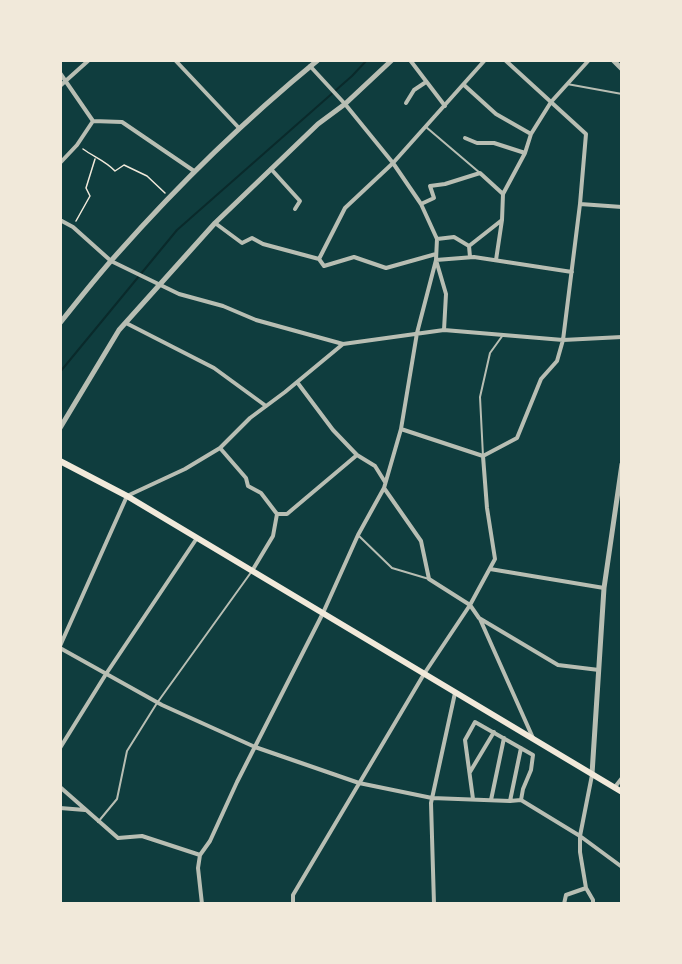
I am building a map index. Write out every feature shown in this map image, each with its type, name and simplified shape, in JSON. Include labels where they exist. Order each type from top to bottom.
[{"type":"main road","points":[[60,461],[127,496],[622,792]]},
{"type":"street","points":[[60,87],[89,60]]},
{"type":"street","points":[[175,60],[239,128]]},
{"type":"street","points":[[60,323],[111,261],[195,171],[239,128],[318,60]]},
{"type":"street","points":[[60,428],[119,330],[215,223],[318,124],[345,104],[392,60]]},
{"type":"street","points":[[410,60],[445,106]]},
{"type":"street","points":[[319,259],[345,208],[393,163],[485,60]]},
{"type":"street","points":[[401,429],[483,456],[517,438],[541,379],[557,361],[563,340],[580,204],[586,134],[505,60]]},
{"type":"street","points":[[496,260],[503,194],[525,153],[531,134],[551,102],[589,60]]},
{"type":"street","points":[[613,60],[622,69]]},
{"type":"street","points":[[202,904],[198,868],[200,855],[210,841],[323,613],[358,535],[384,488],[401,429],[417,333],[436,260],[437,239],[421,204],[393,163],[345,104],[310,66]]},
{"type":"street","points":[[60,74],[93,121]]},
{"type":"street","points":[[406,103],[414,90],[426,82]]},
{"type":"street","points":[[464,85],[496,114],[531,134]]},
{"type":"street","points":[[60,163],[77,145],[93,121]]},
{"type":"street","points":[[93,121],[122,122],[195,171]]},
{"type":"street","points":[[465,138],[477,143],[494,143],[525,153]]},
{"type":"street","points":[[271,169],[300,201],[295,209]]},
{"type":"street","points":[[421,204],[434,198],[430,186],[445,184],[480,173],[503,194]]},
{"type":"street","points":[[580,204],[622,207]]},
{"type":"street","points":[[60,220],[73,227],[111,261],[179,294],[223,306],[256,320],[343,344],[444,330],[563,340],[622,338]]},
{"type":"street","points":[[469,246],[502,220]]},
{"type":"street","points":[[215,223],[242,243],[252,238],[263,244],[319,259],[324,266],[354,258],[386,268],[436,254]]},
{"type":"street","points":[[437,239],[454,237],[469,246]]},
{"type":"street","points":[[469,246],[470,257]]},
{"type":"street","points":[[436,260],[470,257],[572,272]]},
{"type":"street","points":[[436,260],[447,294],[444,330]]},
{"type":"street","points":[[126,322],[214,368],[266,406]]},
{"type":"street","points":[[343,344],[250,418],[220,448],[185,469],[127,496],[60,647],[157,703],[255,747],[359,783],[432,798],[521,800],[580,836],[622,867]]},
{"type":"street","points":[[297,382],[333,430],[357,455],[375,466],[386,482]]},
{"type":"street","points":[[220,448],[246,478],[248,486],[261,493],[277,514],[273,536],[252,571]]},
{"type":"street","points":[[277,514],[287,514],[357,455]]},
{"type":"street","points":[[293,904],[293,895],[424,674],[470,605],[495,559],[487,508],[483,456]]},
{"type":"street","points":[[593,904],[586,888],[580,852],[580,836],[592,774],[604,588],[622,464]]},
{"type":"street","points":[[384,488],[421,541],[429,579],[470,605],[479,618],[533,739]]},
{"type":"street","points":[[60,748],[106,674],[197,538]]},
{"type":"street","points":[[490,569],[604,588]]},
{"type":"street","points":[[479,618],[558,665],[599,670]]},
{"type":"street","points":[[434,904],[431,803],[455,692]]},
{"type":"street","points":[[472,800],[465,740],[475,722],[533,754],[531,770],[521,800]]},
{"type":"street","points":[[469,772],[494,732]]},
{"type":"street","points":[[490,800],[504,738]]},
{"type":"street","points":[[510,801],[521,748]]},
{"type":"street","points":[[615,788],[622,778]]},
{"type":"street","points":[[60,787],[118,838],[141,836],[200,855]]},
{"type":"street","points":[[60,808],[86,810]]},
{"type":"street","points":[[564,904],[566,895],[586,888]]},
{"type":"lane","points":[[567,84],[622,94]]},
{"type":"lane","points":[[426,127],[480,173]]},
{"type":"lane","points":[[483,456],[480,397],[490,353],[504,335]]},
{"type":"lane","points":[[358,535],[392,568],[429,579]]},
{"type":"lane","points":[[99,822],[117,799],[128,751],[157,703],[252,571]]},
{"type":"path","points":[[77,145],[106,162],[116,171],[124,165],[147,176],[170,197]]},
{"type":"path","points":[[73,227],[90,196],[86,188],[95,157]]},
{"type":"waterway","points":[[60,372],[177,230],[352,76],[367,60]]}]
